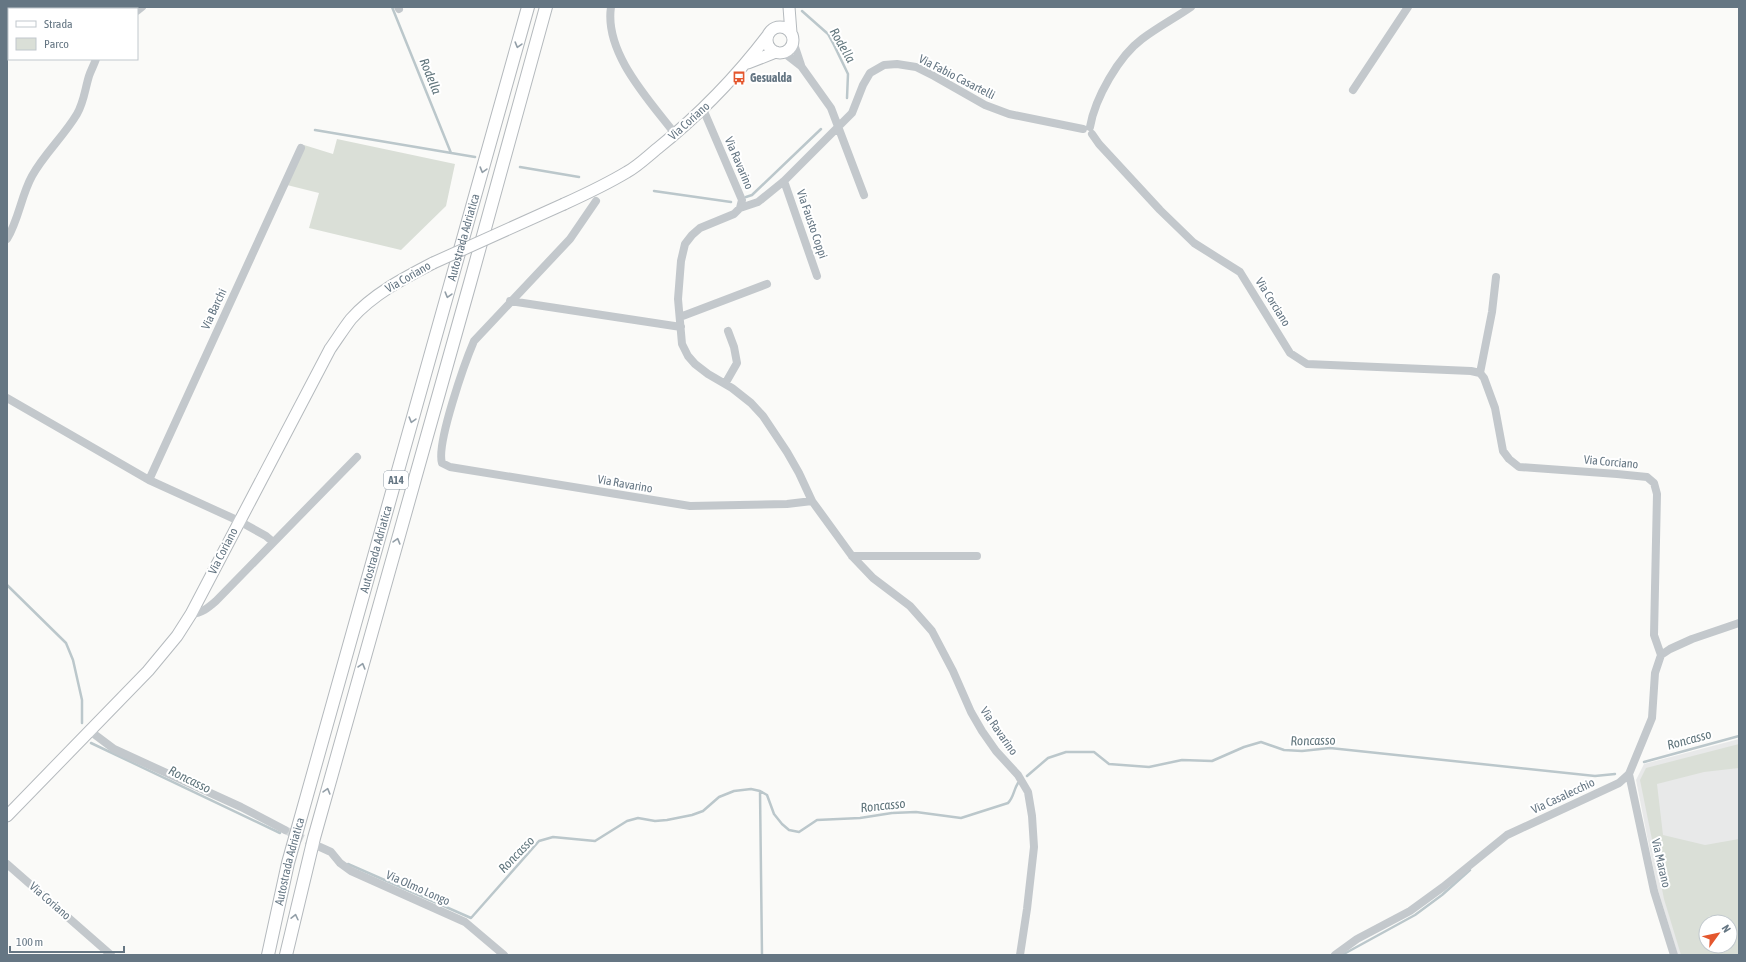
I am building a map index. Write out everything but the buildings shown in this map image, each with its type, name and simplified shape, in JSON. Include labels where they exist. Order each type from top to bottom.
[{"type":"highway","name":"Autostrada Adriatica","points":[[268,955],[288,864],[528,7]]},
{"type":"highway","name":"Autostrada Adriatica","points":[[286,955],[314,838],[546,7]]},
{"type":"main road","points":[[777,28],[789,7]]},
{"type":"main road","points":[[789,7],[792,37],[790,48],[779,52],[768,43],[768,35],[773,29],[785,28],[792,37]]},
{"type":"main road","name":"Via Coriano","points":[[7,816],[148,671],[177,636],[191,614],[330,349],[352,318],[380,294],[408,276],[433,263],[592,191],[628,172],[703,109],[747,63],[768,35]]},
{"type":"main road","name":"Via Coriano","points":[[747,63],[779,52]]},
{"type":"street","points":[[611,7],[610,17],[613,38],[621,58],[640,87],[675,134]]},
{"type":"street","points":[[1088,130],[1092,116],[1117,64],[1142,39],[1191,7]]},
{"type":"street","points":[[1353,90],[1408,7]]},
{"type":"street","points":[[792,37],[801,66],[831,108],[864,195]]},
{"type":"street","points":[[779,52],[801,66]]},
{"type":"street","points":[[7,239],[14,228],[31,177],[44,157],[78,114],[84,99],[89,76],[96,60]]},
{"type":"street","name":"Via Fabio Casartelli","points":[[740,208],[758,202],[784,181],[852,113],[863,85],[870,73],[884,65],[897,64],[916,67],[985,105],[1009,114],[1088,130]]},
{"type":"street","name":"Via Ravarino","points":[[703,109],[742,200],[740,208],[729,216],[700,228],[685,244],[678,280],[682,344],[688,356],[708,374],[725,384],[751,404],[763,416],[792,459],[812,501],[852,556],[873,578],[910,606],[932,631],[971,712],[982,731],[996,751],[1018,775],[1028,792],[1032,816],[1034,847],[1020,955]]},
{"type":"street","name":"Via Corciano","points":[[1088,130],[1160,210],[1194,243],[1240,272],[1290,352],[1306,364],[1471,371],[1480,373],[1484,378],[1495,408],[1503,451],[1509,459],[1519,467],[1647,477],[1654,483],[1657,494],[1654,635],[1661,656]]},
{"type":"street","name":"Via Barchi","points":[[149,480],[301,148]]},
{"type":"street","name":"Via Fausto Coppi","points":[[784,181],[817,276]]},
{"type":"street","points":[[510,301],[570,238],[596,201]]},
{"type":"street","points":[[1480,373],[1492,312],[1496,277]]},
{"type":"street","points":[[680,317],[767,284]]},
{"type":"street","points":[[510,301],[681,327]]},
{"type":"street","name":"Via Ravarino","points":[[510,301],[474,341],[466,358],[444,433],[440,456],[442,463],[450,467],[671,504],[701,507],[787,504],[812,501]]},
{"type":"street","points":[[725,384],[737,363],[734,347],[728,331]]},
{"type":"street","points":[[7,398],[149,480],[239,521],[266,536],[273,542]]},
{"type":"street","name":"Via Coriano","points":[[191,614],[206,610],[216,601],[357,457]]},
{"type":"street","points":[[852,556],[977,556]]},
{"type":"street","points":[[1629,774],[1652,718],[1655,673],[1661,656],[1670,649],[1692,639],[1739,623]]},
{"type":"street","points":[[90,731],[114,749],[242,808],[285,830]]},
{"type":"street","name":"Via Casalecchio","points":[[1334,955],[1357,939],[1410,911],[1443,888],[1507,835],[1619,783],[1629,774]]},
{"type":"street","name":"Via Marano","points":[[1629,774],[1654,891],[1674,955]]},
{"type":"street","name":"Via Olmo Longo","points":[[320,846],[332,852],[340,863],[350,871],[465,922],[504,955]]},
{"type":"street","name":"Via Coriano","points":[[7,864],[110,955]]},
{"type":"shaded area","points":[[1739,739],[1739,955],[1678,955],[1657,887],[1636,780],[1644,764]]},
{"type":"green space","points":[[337,139],[455,164],[446,206],[401,250],[309,228],[319,193],[287,185],[304,145],[333,154]]},
{"type":"green space","points":[[1739,744],[1739,768],[1704,772],[1657,784],[1663,835],[1705,845],[1739,839],[1739,955],[1681,955],[1664,899],[1640,780],[1646,768]]},
{"type":"waterway","name":"Rodella","points":[[392,7],[451,153]]},
{"type":"waterway","name":"Rodella","points":[[802,11],[828,34],[834,45],[848,74],[847,98]]},
{"type":"waterway","name":"Rodella","points":[[746,197],[752,195],[821,129]]},
{"type":"waterway","name":"Rodella","points":[[315,130],[475,157]]},
{"type":"waterway","name":"Rodella","points":[[520,167],[579,177]]},
{"type":"waterway","name":"Rodella","points":[[654,191],[731,202]]},
{"type":"waterway","name":"Roncasso","points":[[7,585],[66,643],[73,660],[82,700],[82,723]]},
{"type":"waterway","name":"Roncasso","points":[[1644,762],[1739,736]]},
{"type":"waterway","name":"Roncasso","points":[[1027,776],[1048,758],[1066,752],[1094,752],[1109,764],[1149,767],[1182,760],[1212,761],[1244,747],[1261,742],[1284,750],[1302,751],[1330,748],[1595,776],[1615,774]]},
{"type":"waterway","name":"Roncasso","points":[[91,743],[280,833]]},
{"type":"waterway","name":"Roncasso","points":[[348,864],[471,918],[539,841],[553,837],[595,841],[627,821],[638,818],[655,821],[692,815],[703,811],[719,797],[734,791],[751,789],[760,791],[767,795],[774,814],[782,824],[789,830],[799,832],[817,820],[860,818],[892,813],[916,812],[961,818],[1008,803],[1018,783]]},
{"type":"waterway","name":"Roncasso","points":[[760,791],[762,955]]},
{"type":"waterway","name":"Roncasso","points":[[1342,955],[1415,915],[1442,895],[1470,870]]},
{"type":"tunnel","points":[[285,830],[316,845]]},
{"type":"place","name":"Gesualda","points":[[739,78]]}]
